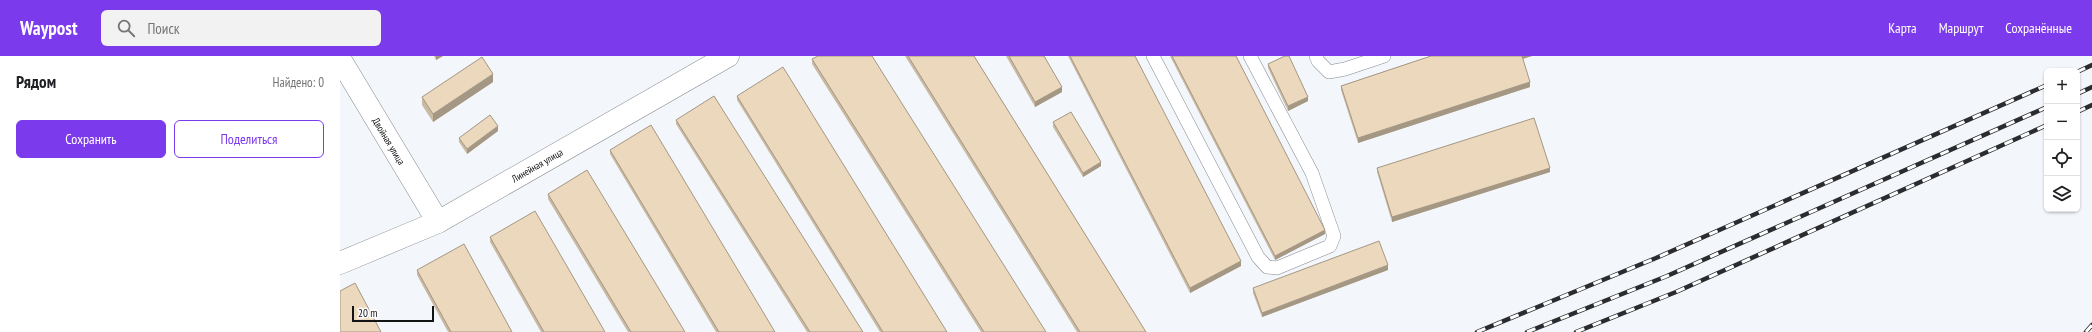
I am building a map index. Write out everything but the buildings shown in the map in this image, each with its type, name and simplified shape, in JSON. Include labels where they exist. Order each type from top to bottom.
[{"type":"street","name":"Линейная улица","points":[[340,263],[438,222],[728,56]]},
{"type":"street","name":"Двойная улица","points":[[340,59],[438,222]]},
{"type":"lane","points":[[1153,56],[1258,257],[1267,267],[1277,268],[1330,246],[1334,236],[1312,173],[1250,56]]},
{"type":"lane","points":[[1316,56],[1318,61],[1329,72],[1345,69],[1384,56]]},
{"type":"railway","points":[[2080,71],[2092,65]]},
{"type":"railway","points":[[1477,332],[1656,258],[2044,86]]},
{"type":"railway","points":[[2080,93],[2092,87]]},
{"type":"railway","points":[[2080,111],[2092,105]]},
{"type":"railway","points":[[1527,332],[1667,276],[2044,108]]},
{"type":"railway","points":[[1576,332],[1676,292],[2044,126]]},
{"type":"railway","points":[[2086,332],[2092,325]]}]
